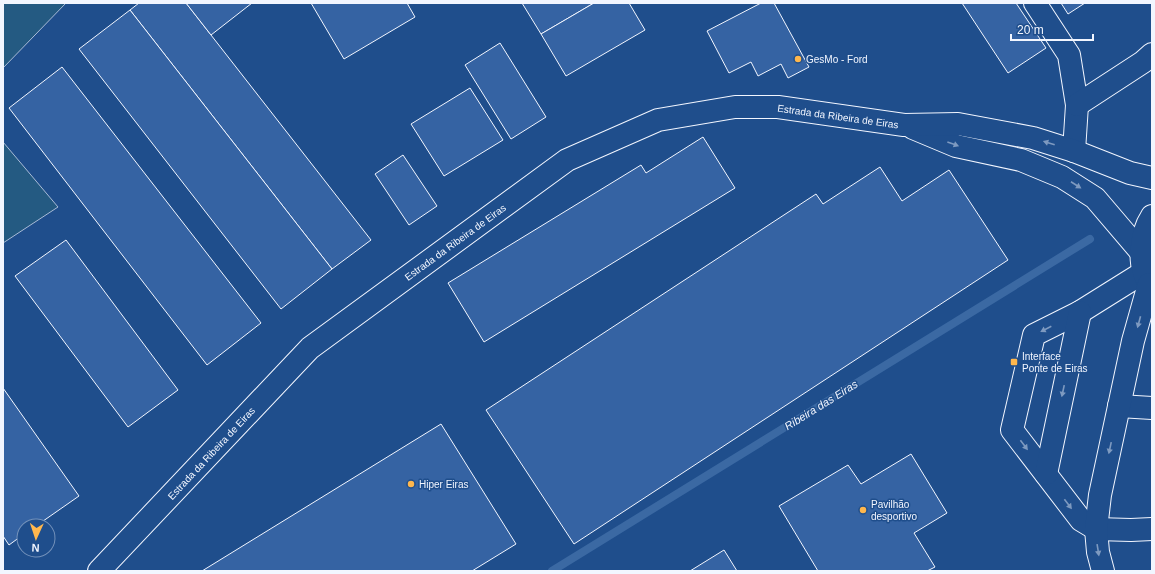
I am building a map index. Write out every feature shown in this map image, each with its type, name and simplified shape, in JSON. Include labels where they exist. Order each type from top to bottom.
[{"type":"main road","points":[[1035,3],[1069,55],[1077,105],[1074,151]]},
{"type":"main road","points":[[1077,105],[1143,62],[1152,54]]},
{"type":"main road","name":"Estrada da Ribeira de Eiras","points":[[99,571],[310,348],[567,160],[658,120],[735,108],[778,107],[904,125],[958,124],[1033,138],[1074,151],[1130,173],[1152,178]]},
{"type":"main road","name":"Estrada da Ribeira de Eiras","points":[[904,125],[956,146],[1021,160],[1062,177],[1095,198],[1146,274]]},
{"type":"main road","points":[[1103,571],[1098,552],[1096,528],[1100,495],[1146,274],[1147,225],[1152,216]]},
{"type":"main road","points":[[1146,274],[1080,312],[1034,335],[1012,430],[1081,520],[1096,528],[1131,530],[1152,529]]},
{"type":"main road","points":[[1046,474],[1080,312]]},
{"type":"main road","points":[[1119,406],[1152,408]]},
{"type":"shaded area","points":[[3,3],[66,3],[3,68]]},
{"type":"shaded area","points":[[3,142],[58,207],[3,243]]},
{"type":"building","points":[[139,3],[186,3],[371,240],[332,269],[130,10]]},
{"type":"building","points":[[186,3],[252,3],[211,35]]},
{"type":"building","points":[[311,3],[407,3],[415,17],[344,59]]},
{"type":"building","points":[[522,3],[594,3],[541,34]]},
{"type":"building","points":[[594,3],[629,3],[645,30],[566,76],[541,34]]},
{"type":"building","points":[[761,3],[774,3],[809,67],[788,78],[781,64],[758,76],[751,62],[729,73],[707,31]]},
{"type":"building","points":[[962,3],[1016,3],[1046,48],[1008,73]]},
{"type":"building","points":[[1061,3],[1085,3],[1068,14]]},
{"type":"building","points":[[130,10],[332,269],[281,309],[79,49]]},
{"type":"building","points":[[500,43],[546,117],[511,139],[465,65]]},
{"type":"building","points":[[62,67],[261,323],[207,365],[9,108]]},
{"type":"building","points":[[470,88],[503,140],[444,176],[411,124]]},
{"type":"building","points":[[703,137],[735,188],[484,342],[448,283],[641,165],[646,173]]},
{"type":"building","points":[[403,155],[437,206],[409,225],[375,174]]},
{"type":"building","points":[[880,167],[902,201],[949,170],[1008,260],[574,544],[486,410],[816,194],[823,204]]},
{"type":"building","points":[[66,240],[178,390],[128,427],[15,276]]},
{"type":"building","points":[[3,388],[79,496],[47,518],[16,518],[16,540],[9,545],[3,536]]},
{"type":"building","name":"Hiper Eiras","points":[[441,424],[516,544],[472,571],[202,571]]},
{"type":"building","name":"Pavilhão desportivo","points":[[911,454],[947,513],[914,533],[935,567],[927,571],[818,571],[779,506],[848,465],[861,484]]},
{"type":"building","points":[[724,550],[737,571],[690,571]]},
{"type":"waterway","name":"Ribeira das Eiras","points":[[552,571],[1090,239]]},
{"type":"place","name":"GesMo - Ford","points":[[798,59]]},
{"type":"place","name":"Interface Ponte de Eiras","points":[[1014,362]]},
{"type":"place","name":"Hiper Eiras","points":[[411,484]]},
{"type":"place","name":"Pavilhão desportivo","points":[[863,510]]}]
